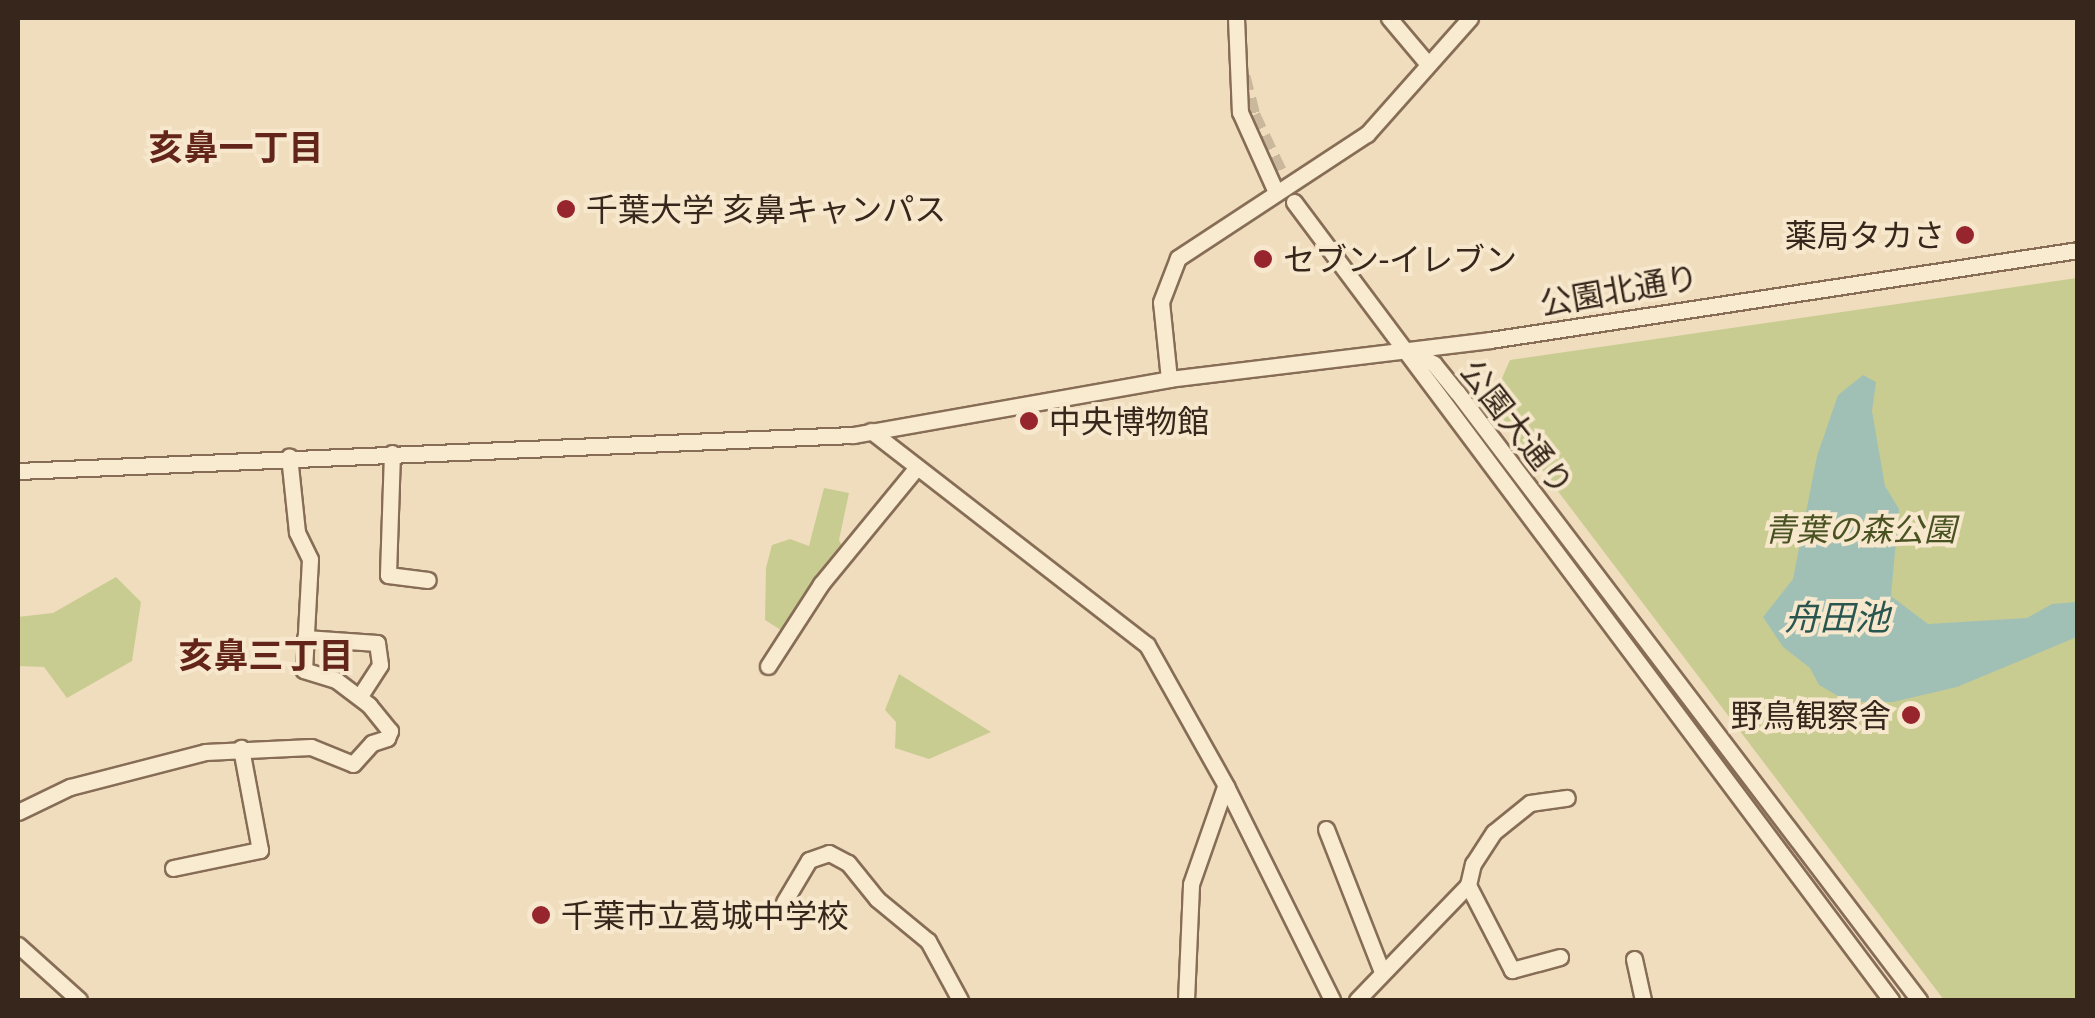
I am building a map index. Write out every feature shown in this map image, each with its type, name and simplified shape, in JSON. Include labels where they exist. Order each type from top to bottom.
[{"type":"street","points":[[1236,18],[1240,112],[1276,192]]},
{"type":"street","points":[[1389,18],[1427,63]]},
{"type":"street","points":[[1169,379],[1160,325],[1171,269],[1190,246],[1367,134],[1470,18]]},
{"type":"street","points":[[1294,202],[1408,351]]},
{"type":"street","name":"公園北通り","points":[[18,470],[871,431],[1169,379],[1408,351],[2078,250]]},
{"type":"street","name":"公園大通り","points":[[1408,351],[1433,395],[1891,1000]]},
{"type":"street","name":"公園大通り","points":[[1408,351],[1434,364],[1457,392],[1919,1000]]},
{"type":"street","points":[[871,431],[1128,626],[1155,660],[1226,786],[1332,1000]]},
{"type":"street","points":[[392,453],[388,575],[428,580]]},
{"type":"street","points":[[18,812],[70,787],[139,767],[240,748],[311,747],[353,764],[390,731],[359,697],[336,680],[304,670],[310,559],[297,532],[289,456]]},
{"type":"street","points":[[768,666],[820,584],[917,467]]},
{"type":"street","points":[[305,638],[377,643],[380,665],[359,697]]},
{"type":"street","points":[[173,868],[260,850],[240,748]]},
{"type":"street","points":[[1186,1000],[1191,884],[1226,786]]},
{"type":"street","points":[[1357,1000],[1468,885],[1473,864],[1494,832],[1530,803],[1567,798]]},
{"type":"street","points":[[1326,829],[1382,972]]},
{"type":"street","points":[[784,902],[809,860],[829,853],[848,863],[877,898],[928,941],[960,1000]]},
{"type":"street","points":[[1468,885],[1512,970],[1560,957]]},
{"type":"street","points":[[18,945],[79,1000]]},
{"type":"street","points":[[1634,959],[1642,1000]]},
{"type":"green space","name":"青葉の森公園","points":[[2077,278],[2077,1000],[1944,1000],[1491,403],[1510,360]]},
{"type":"green space","points":[[824,488],[849,493],[839,540],[845,552],[784,632],[765,620],[766,568],[772,545],[790,539],[809,546]]},
{"type":"green space","points":[[116,577],[141,602],[132,661],[67,698],[44,667],[18,666],[18,617],[53,613]]},
{"type":"green space","points":[[899,674],[991,732],[929,759],[895,748],[896,722],[885,710]]},
{"type":"water","name":"舟田池","points":[[1863,375],[1876,382],[1872,411],[1885,486],[1899,509],[1891,596],[1928,624],[2027,618],[2052,604],[2077,602],[2077,637],[1957,687],[1893,702],[1848,702],[1819,685],[1810,668],[1783,647],[1763,617],[1793,579],[1817,456],[1838,395]]},
{"type":"tunnel","points":[[1243,76],[1253,115],[1292,198]]},
{"type":"place","name":"千葉大学 亥鼻キャンパス","points":[[566,209]]},
{"type":"place","name":"薬局タカさ","points":[[1965,235]]},
{"type":"place","name":"セブン-イレブン","points":[[1263,259]]},
{"type":"place","name":"中央博物館","points":[[1029,421]]},
{"type":"place","name":"野鳥観察舎","points":[[1911,715]]},
{"type":"place","name":"千葉市立葛城中学校","points":[[541,915]]},
{"type":"district","name":"亥鼻一丁目","points":[[236,147]]},
{"type":"district","name":"亥鼻三丁目","points":[[266,655]]}]
